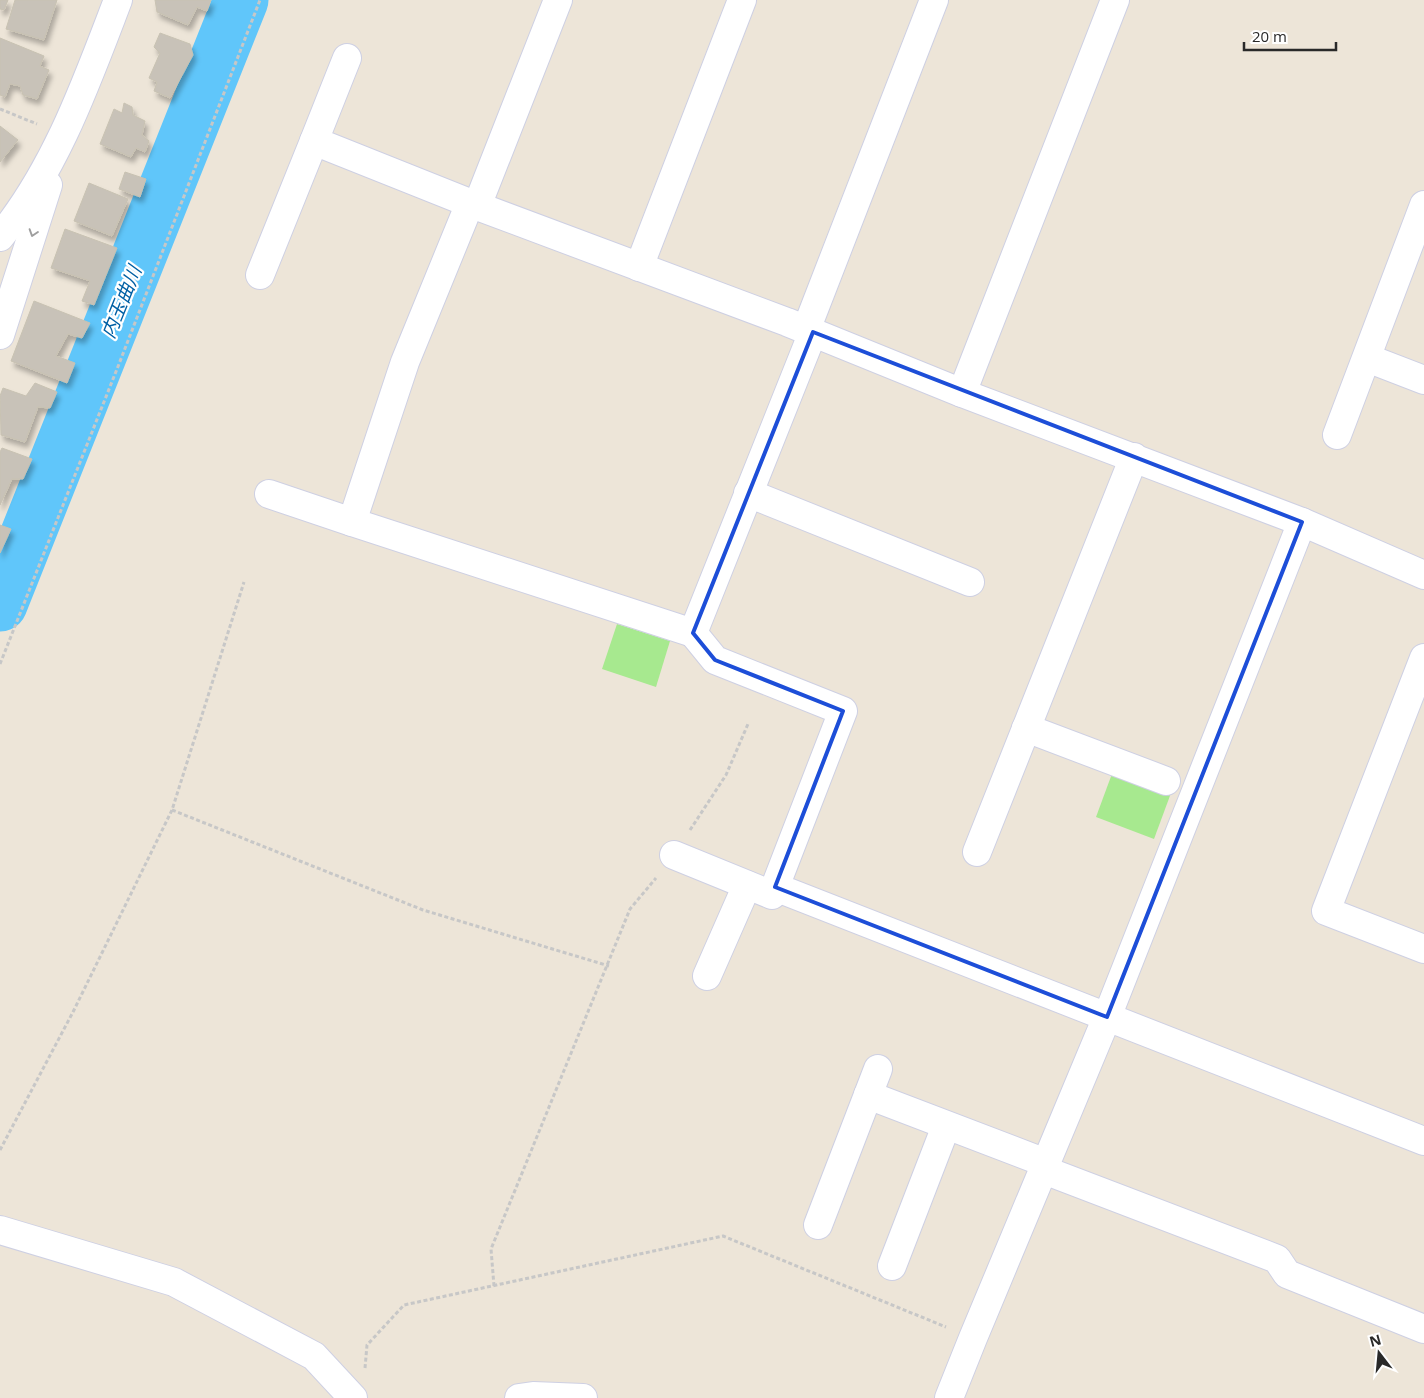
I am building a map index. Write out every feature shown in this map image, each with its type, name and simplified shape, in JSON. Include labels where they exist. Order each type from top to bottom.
[{"type":"street","points":[[0,238],[36,188],[69,120],[118,0]]},
{"type":"street","points":[[352,522],[405,362],[474,205],[558,0]]},
{"type":"street","points":[[638,267],[742,0]]},
{"type":"street","points":[[693,633],[748,494],[934,0]]},
{"type":"street","points":[[962,393],[1115,0]]},
{"type":"street","points":[[260,275],[347,58]]},
{"type":"street","points":[[0,334],[69,120]]},
{"type":"street","points":[[314,141],[474,205],[809,331],[962,393],[1302,522],[1424,575]]},
{"type":"street","points":[[1337,435],[1368,358],[1424,205]]},
{"type":"street","points":[[1368,358],[1424,380]]},
{"type":"street","points":[[977,852],[1134,458]]},
{"type":"street","points":[[269,494],[693,633],[716,660],[844,710],[772,895],[674,855]]},
{"type":"street","points":[[748,494],[970,582]]},
{"type":"street","points":[[949,1398],[1107,1017],[1302,522]]},
{"type":"street","points":[[1424,658],[1326,911],[1424,949]]},
{"type":"street","points":[[1026,728],[1166,781]]},
{"type":"street","points":[[707,976],[747,885]]},
{"type":"street","points":[[775,887],[1424,1141]]},
{"type":"street","points":[[818,1225],[878,1069]]},
{"type":"street","points":[[868,1094],[1277,1259],[1287,1274],[1424,1329]]},
{"type":"street","points":[[892,1266],[946,1126]]},
{"type":"street","points":[[0,1230],[174,1282],[314,1356],[353,1398]]},
{"type":"street","points":[[519,1398],[533,1396],[583,1398]]},
{"type":"path","points":[[0,664],[123,355],[260,0]]},
{"type":"path","points":[[0,109],[40,125]]},
{"type":"path","points":[[0,1150],[73,1012],[172,810],[244,582]]},
{"type":"path","points":[[494,1286],[491,1249],[630,909],[674,855],[726,775],[748,724]]},
{"type":"path","points":[[172,810],[423,910],[608,966]]},
{"type":"path","points":[[364,1372],[367,1346],[404,1306],[723,1236],[973,1338]]},
{"type":"highlighted area","points":[[813,332],[1302,522],[1107,1017],[775,887],[843,711],[715,660],[693,633]]},
{"type":"green space","points":[[617,624],[670,641],[656,687],[602,669]]},
{"type":"green space","points":[[1113,771],[1171,793],[1154,839],[1096,817]]},
{"type":"building","points":[[0,0],[8,0],[4,10],[0,9]]},
{"type":"building","points":[[15,0],[57,0],[44,40],[6,29]]},
{"type":"building","points":[[155,0],[211,0],[207,11],[197,7],[188,25],[157,12]]},
{"type":"building","points":[[160,33],[190,44],[193,55],[170,98],[154,91],[157,82],[149,78],[160,53],[154,47]]},
{"type":"building","points":[[0,38],[44,56],[40,66],[49,70],[37,99],[23,95],[20,86],[10,84],[5,97],[0,95]]},
{"type":"building","points":[[124,103],[132,107],[133,115],[145,121],[142,135],[149,141],[145,152],[136,148],[131,157],[100,144],[114,109],[122,113]]},
{"type":"building","points":[[0,126],[18,140],[0,162]]},
{"type":"building","points":[[125,172],[146,179],[140,197],[119,189]]},
{"type":"building","points":[[89,183],[128,199],[112,236],[74,221]]},
{"type":"building","points":[[65,229],[117,248],[94,305],[82,301],[90,281],[51,268]]},
{"type":"building","points":[[34,301],[90,323],[82,338],[68,334],[56,356],[75,363],[67,383],[11,361]]},
{"type":"building","points":[[35,383],[57,392],[50,408],[38,407],[25,442],[1,435],[0,396],[3,388],[26,396]]},
{"type":"building","points":[[2,448],[32,459],[23,479],[12,479],[0,505],[0,452]]},
{"type":"building","points":[[0,525],[11,529],[0,553]]},
{"type":"waterway","name":"内玉曲川","points":[[0,604],[241,0]]}]
